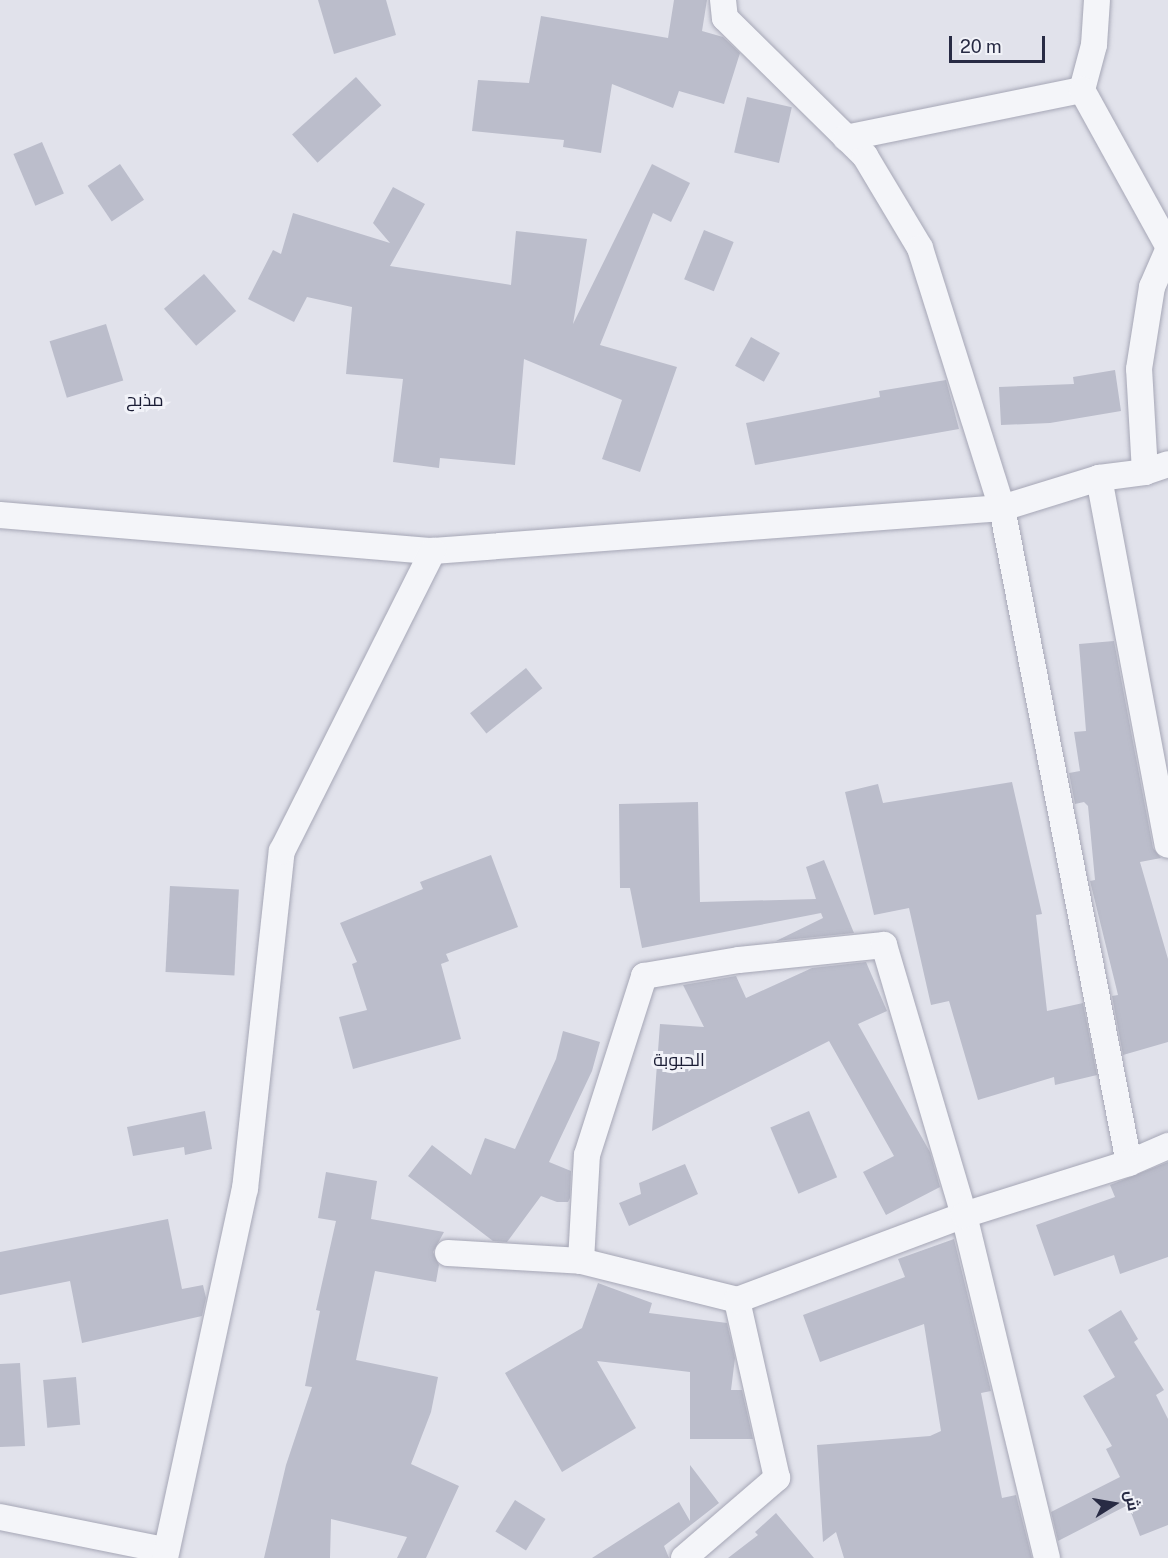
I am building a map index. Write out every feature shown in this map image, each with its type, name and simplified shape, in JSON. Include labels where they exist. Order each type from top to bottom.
[{"type":"street","points":[[723,0],[725,18],[864,156],[920,248],[1002,508],[1129,1163]]},
{"type":"street","points":[[1097,0],[1094,45],[1082,90],[1168,246]]},
{"type":"street","points":[[846,138],[1082,90]]},
{"type":"street","points":[[0,515],[433,551],[1002,508],[1099,478],[1156,468],[1138,369],[1152,287],[1168,250]]},
{"type":"street","points":[[1099,478],[1168,845]]},
{"type":"street","points":[[0,1517],[165,1554],[245,1189],[282,851],[433,551]]},
{"type":"street","points":[[580,1261],[587,1155],[644,976],[739,960],[884,945],[964,1215],[1047,1558]]},
{"type":"street","points":[[448,1253],[580,1261],[737,1300],[964,1215],[1129,1163],[1168,1146]]},
{"type":"street","points":[[684,1558],[777,1478],[737,1300]]},
{"type":"building","points":[[318,0],[386,0],[396,35],[334,54]]},
{"type":"building","points":[[674,0],[707,0],[702,31],[723,37],[740,53],[724,104],[679,91],[673,108],[612,84],[601,153],[563,147],[564,140],[472,131],[478,80],[529,83],[541,16],[668,38]]},
{"type":"building","points":[[356,77],[381,105],[318,163],[292,135]]},
{"type":"building","points":[[747,97],[792,107],[779,163],[734,153]]},
{"type":"building","points":[[42,142],[64,194],[35,206],[13,154]]},
{"type":"building","points":[[120,164],[144,200],[112,221],[88,186]]},
{"type":"building","points":[[652,164],[690,183],[671,222],[653,213],[600,345],[677,367],[640,472],[602,459],[622,400],[524,359],[515,465],[440,458],[439,468],[393,462],[403,379],[346,374],[352,307],[307,297],[294,322],[248,299],[273,250],[281,254],[293,213],[390,243],[373,223],[393,187],[425,204],[390,266],[511,285],[516,231],[587,239],[573,324]]},
{"type":"building","points":[[704,230],[734,242],[714,291],[684,279]]},
{"type":"building","points":[[204,274],[236,311],[196,346],[164,309]]},
{"type":"building","points":[[106,324],[123,380],[67,398],[50,341]]},
{"type":"building","points":[[751,337],[780,353],[764,382],[735,366]]},
{"type":"building","points":[[1115,370],[1121,411],[1050,423],[1001,425],[999,387],[1074,384],[1073,377]]},
{"type":"building","points":[[946,380],[959,429],[755,465],[746,423],[880,397],[879,391]]},
{"type":"building","points":[[1114,641],[1153,848],[1161,858],[1140,862],[1168,959],[1168,1042],[1123,1055],[1112,996],[1118,995],[1090,881],[1095,880],[1088,806],[1084,802],[1075,804],[1069,773],[1080,771],[1074,732],[1086,731],[1079,644]]},
{"type":"building","points":[[526,668],[542,688],[486,734],[470,713]]},
{"type":"building","points":[[1012,782],[1042,914],[1036,915],[1047,1011],[1083,1003],[1097,1075],[1055,1085],[1054,1077],[978,1100],[949,1001],[931,1005],[909,908],[874,915],[845,792],[878,784],[883,803]]},
{"type":"building","points":[[698,802],[700,902],[816,899],[806,867],[824,860],[854,933],[776,941],[823,918],[821,913],[642,948],[630,888],[620,888],[619,804]]},
{"type":"building","points":[[491,855],[518,927],[446,954],[449,961],[441,964],[461,1039],[353,1069],[339,1017],[367,1010],[352,964],[357,962],[340,923],[423,889],[420,882]]},
{"type":"building","points":[[170,886],[239,890],[234,975],[165,972]]},
{"type":"building","points":[[866,962],[887,1011],[858,1024],[930,1152],[940,1187],[886,1215],[863,1172],[894,1156],[829,1041],[652,1131],[660,1024],[704,1027],[683,985],[736,976],[746,998],[812,968]]},
{"type":"building","points":[[563,1031],[600,1042],[592,1071],[549,1162],[571,1171],[570,1198],[568,1202],[557,1202],[541,1196],[507,1242],[493,1241],[408,1176],[432,1145],[471,1175],[485,1138],[515,1149],[556,1059]]},
{"type":"building","points":[[205,1111],[212,1149],[185,1155],[184,1147],[133,1156],[127,1127]]},
{"type":"building","points":[[809,1111],[837,1177],[798,1194],[770,1127]]},
{"type":"building","points":[[1168,1162],[1168,1257],[1120,1274],[1114,1255],[1054,1276],[1036,1225],[1115,1197],[1110,1185]]},
{"type":"building","points":[[685,1164],[698,1194],[629,1226],[619,1203],[641,1194],[639,1183]]},
{"type":"building","points":[[326,1172],[377,1181],[371,1219],[444,1232],[433,1252],[439,1265],[436,1282],[375,1271],[356,1360],[438,1377],[431,1412],[411,1464],[459,1486],[426,1558],[397,1558],[407,1537],[331,1519],[330,1558],[264,1558],[286,1465],[312,1387],[305,1386],[320,1311],[316,1310],[336,1221],[318,1218]]},
{"type":"building","points":[[168,1219],[182,1289],[203,1285],[206,1298],[202,1316],[82,1343],[70,1281],[0,1295],[0,1252]]},
{"type":"building","points":[[954,1239],[991,1391],[981,1393],[1002,1498],[1016,1495],[1032,1558],[844,1558],[836,1532],[823,1542],[817,1445],[930,1436],[941,1431],[924,1324],[820,1362],[803,1315],[905,1277],[898,1259]]},
{"type":"building","points":[[598,1283],[652,1303],[649,1313],[727,1323],[735,1358],[731,1390],[742,1390],[753,1439],[690,1439],[690,1372],[597,1361],[636,1428],[562,1472],[505,1373],[582,1328]]},
{"type":"building","points":[[1121,1310],[1138,1339],[1134,1342],[1164,1390],[1156,1395],[1168,1419],[1168,1525],[1140,1536],[1128,1505],[1058,1541],[1051,1512],[1120,1477],[1106,1449],[1112,1446],[1083,1396],[1115,1377],[1088,1330]]},
{"type":"building","points":[[20,1363],[25,1446],[0,1447],[0,1364]]},
{"type":"building","points":[[76,1377],[80,1425],[47,1428],[43,1380]]},
{"type":"building","points":[[690,1465],[719,1503],[664,1546],[669,1558],[592,1558],[679,1502],[690,1521]]},
{"type":"building","points":[[515,1500],[546,1519],[526,1550],[495,1531]]},
{"type":"building","points":[[776,1513],[814,1558],[728,1558],[758,1535],[755,1532]]},
{"type":"district","name":"مذبح","points":[[145,400]]},
{"type":"district","name":"الحبوبة","points":[[679,1060]]}]
